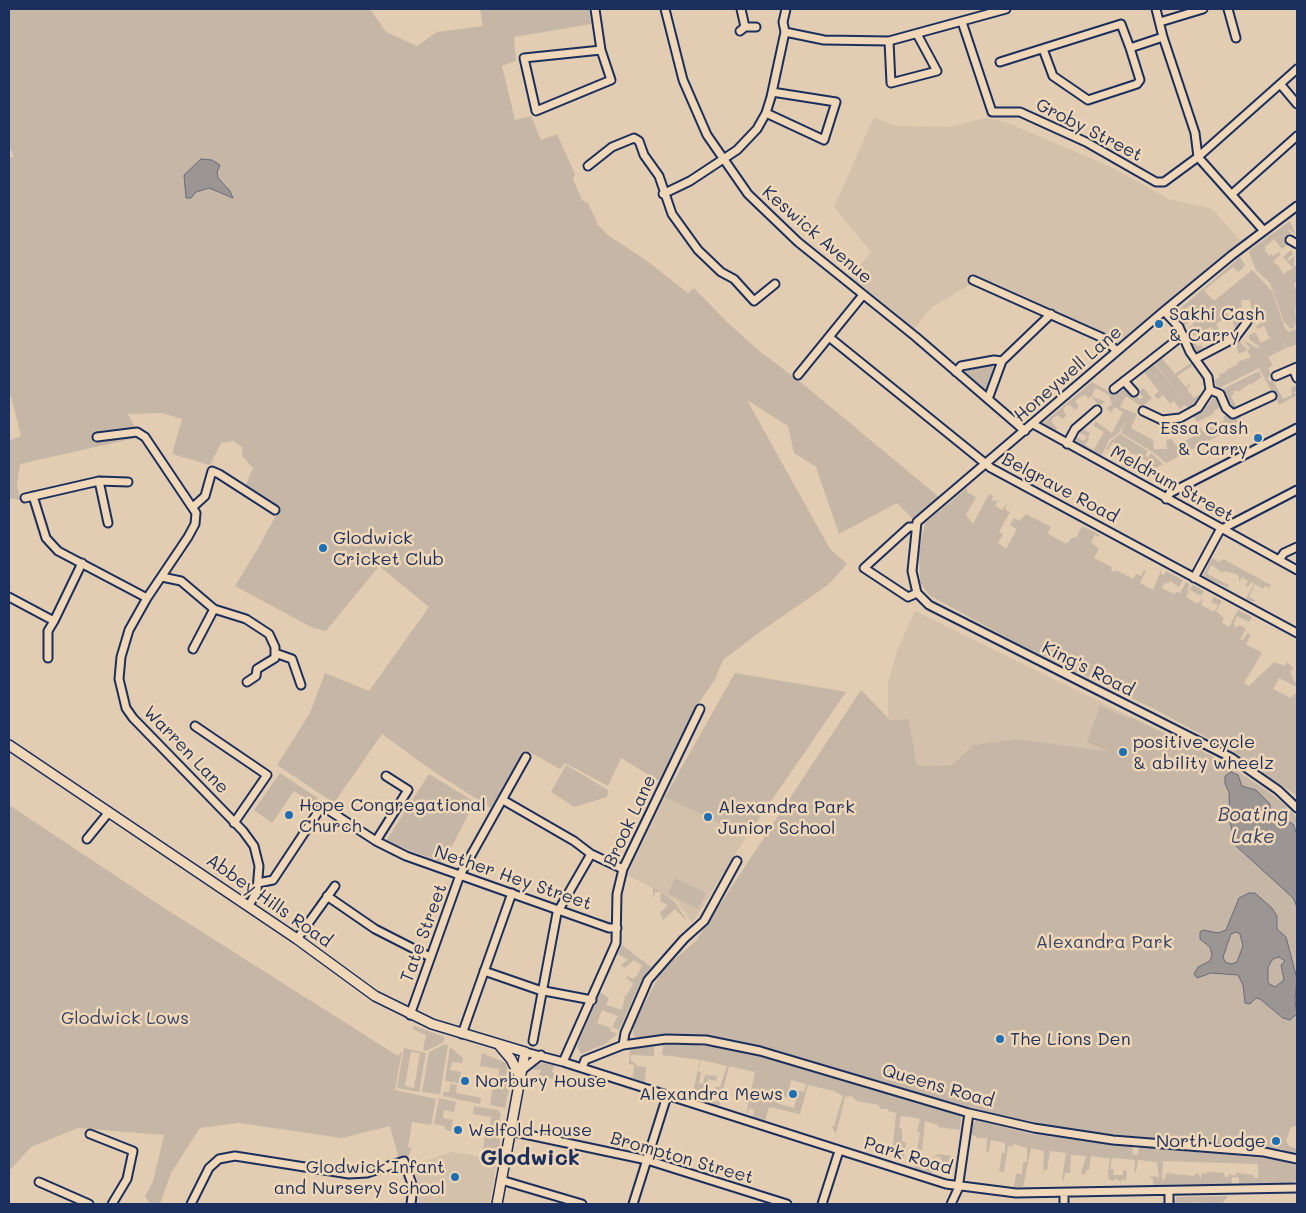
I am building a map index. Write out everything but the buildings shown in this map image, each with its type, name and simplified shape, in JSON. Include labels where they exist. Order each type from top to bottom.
[{"type":"main road","name":"Abbey Hills Road","points":[[9,745],[249,906],[375,996],[410,1015],[462,1034],[525,1052]]},
{"type":"main road","points":[[500,1045],[521,1074]]},
{"type":"main road","points":[[497,1204],[525,1052]]},
{"type":"street","points":[[595,9],[601,50],[611,80],[536,111],[524,58],[601,50]]},
{"type":"street","name":"Keswick Avenue","points":[[665,9],[683,80],[708,135],[722,160],[763,211],[1025,430]]},
{"type":"street","points":[[741,9],[743,29],[756,27]]},
{"type":"street","points":[[663,194],[690,181],[722,160],[743,145],[757,129],[766,113],[772,92],[785,32],[783,22],[786,9]]},
{"type":"street","points":[[785,32],[824,40],[889,41],[962,22],[981,12],[1006,9]]},
{"type":"street","points":[[1156,9],[1163,37],[1195,133],[1198,157],[1264,231]]},
{"type":"street","points":[[1160,22],[1203,9]]},
{"type":"street","points":[[1228,9],[1236,38]]},
{"type":"street","name":"Groby Street","points":[[962,22],[992,112],[1020,112],[1086,142],[1156,182],[1164,182],[1198,157]]},
{"type":"street","points":[[1000,62],[1122,24],[1140,80],[1137,84],[1088,100],[1053,76],[1043,49]]},
{"type":"street","points":[[889,41],[891,83],[937,72],[917,34]]},
{"type":"street","points":[[1130,48],[1163,37]]},
{"type":"street","points":[[1198,157],[1297,69]]},
{"type":"street","points":[[1281,85],[1297,104]]},
{"type":"street","points":[[766,113],[824,140],[836,102],[772,92]]},
{"type":"street","points":[[1232,194],[1297,136]]},
{"type":"street","points":[[588,166],[612,147],[634,138],[640,141],[644,154],[659,176],[663,194],[672,214],[698,250],[721,272],[734,279],[754,301],[775,284]]},
{"type":"street","name":"Honeywell Lane","points":[[864,568],[908,527],[916,527],[917,522],[1164,311],[1297,206]]},
{"type":"street","points":[[973,280],[1103,338],[1117,351]]},
{"type":"street","points":[[798,375],[863,295]]},
{"type":"street","points":[[1143,411],[1161,423],[1180,418],[1192,413],[1204,403],[1210,390],[1208,376],[1190,352],[1183,335],[1164,311]]},
{"type":"street","points":[[988,399],[1002,361],[1051,314]]},
{"type":"street","points":[[1195,359],[1243,335],[1247,322]]},
{"type":"street","points":[[1114,389],[1183,335]]},
{"type":"street","name":"Belgrave Road","points":[[829,337],[992,469],[1297,634]]},
{"type":"street","points":[[956,372],[961,366],[1002,361]]},
{"type":"street","points":[[1276,376],[1295,368],[1297,378]]},
{"type":"street","points":[[1124,381],[1134,392]]},
{"type":"street","points":[[1210,390],[1220,394],[1226,408],[1234,414],[1272,396]]},
{"type":"street","points":[[1067,444],[1075,429],[1090,420],[1097,410]]},
{"type":"street","name":"Meldrum Street","points":[[1033,424],[1297,570]]},
{"type":"street","points":[[1166,499],[1170,494],[1297,428]]},
{"type":"street","points":[[97,437],[137,432],[145,437],[193,506],[205,496],[212,472],[220,474],[275,510]]},
{"type":"street","points":[[128,482],[99,481],[29,497],[46,538],[58,551],[147,598]]},
{"type":"street","points":[[99,481],[108,523]]},
{"type":"street","points":[[1194,578],[1222,529],[1297,490]]},
{"type":"street","name":"Warren Lane","points":[[193,506],[196,513],[195,524],[147,598],[129,630],[121,657],[120,679],[126,708],[133,718],[254,846],[258,866],[258,883],[257,890],[249,906]]},
{"type":"street","points":[[916,527],[912,578],[917,593]]},
{"type":"street","points":[[1279,560],[1284,553],[1297,547]]},
{"type":"street","points":[[48,658],[48,631],[82,563]]},
{"type":"street","name":"King's Road","points":[[864,568],[908,597],[917,593],[929,605],[939,611],[1232,758],[1278,790],[1297,808]]},
{"type":"street","points":[[162,577],[181,581],[214,609],[246,619],[269,634],[275,647],[275,655]]},
{"type":"street","points":[[9,597],[54,621]]},
{"type":"street","points":[[193,649],[214,609]]},
{"type":"street","points":[[247,682],[256,676],[257,669],[275,655]]},
{"type":"street","points":[[275,655],[292,659],[301,685]]},
{"type":"street","name":"Brook Lane","points":[[564,1062],[616,943],[617,894],[623,869],[700,708]]},
{"type":"street","points":[[195,726],[267,774],[234,823]]},
{"type":"street","name":"Tate Street","points":[[410,1015],[460,875],[526,758]]},
{"type":"street","points":[[376,841],[408,790],[386,776]]},
{"type":"street","points":[[502,800],[574,840],[591,854],[623,869]]},
{"type":"street","name":"Nether Hey Street","points":[[258,883],[273,880],[322,806],[376,841],[406,856],[609,928],[617,928]]},
{"type":"street","points":[[87,840],[109,812]]},
{"type":"street","points":[[533,1041],[559,910],[591,854]]},
{"type":"street","points":[[623,1045],[625,1035],[648,980],[657,968],[704,921],[737,861]]},
{"type":"street","points":[[297,939],[335,886]]},
{"type":"street","points":[[462,1034],[512,893]]},
{"type":"street","points":[[327,896],[375,930],[430,957]]},
{"type":"street","points":[[484,970],[543,990],[592,1000]]},
{"type":"street","name":"Queens Road","points":[[582,1068],[585,1060],[623,1045],[650,1040],[683,1039],[736,1046],[830,1070],[969,1112],[1034,1128],[1088,1136],[1264,1152],[1297,1159]]},
{"type":"street","name":"Park Road","points":[[525,1052],[564,1062],[911,1174],[958,1186],[1011,1192],[1064,1193],[1297,1188]]},
{"type":"street","points":[[521,1074],[527,1064],[541,1055]]},
{"type":"street","points":[[633,1204],[667,1096]]},
{"type":"street","points":[[952,1204],[958,1186],[969,1112]]},
{"type":"street","name":"Brompton Street","points":[[510,1131],[647,1160],[787,1204]]},
{"type":"street","points":[[90,1134],[133,1151],[127,1179],[112,1204]]},
{"type":"street","points":[[822,1204],[840,1150]]},
{"type":"street","points":[[191,1204],[209,1168],[219,1159],[235,1156],[349,1174],[367,1173],[404,1161],[413,1187],[411,1204]]},
{"type":"street","points":[[501,1180],[582,1204]]},
{"type":"street","points":[[39,1182],[89,1204]]},
{"type":"street","points":[[1169,1191],[1169,1204]]},
{"type":"street","points":[[1064,1193],[1064,1204]]},
{"type":"shaded area","points":[[874,117],[895,126],[950,127],[986,118],[1008,123],[1111,167],[1169,199],[1212,209],[1241,241],[1119,342],[993,282],[973,283],[932,307],[913,330],[849,278],[871,252],[834,207]]},
{"type":"shaded area","points":[[915,611],[1131,717],[1114,753],[1018,739],[973,745],[952,765],[917,766],[909,719],[890,720],[888,718],[888,683],[897,651]]},
{"type":"shaded area","name":"Alexandra Park Junior School","points":[[735,673],[846,692],[747,836],[692,923],[676,900],[627,875],[665,797]]},
{"type":"shaded area","name":"Glodwick Infant and Nursery School","points":[[452,1152],[497,1159],[490,1204],[418,1204],[420,1190],[413,1165]]},
{"type":"green space","points":[[9,9],[370,9],[386,32],[417,46],[437,32],[483,26],[480,9],[589,9],[591,24],[514,37],[516,61],[502,66],[515,120],[531,116],[541,140],[557,134],[575,174],[573,179],[582,200],[588,203],[598,225],[609,236],[647,261],[688,293],[694,288],[728,323],[762,353],[803,384],[939,497],[913,519],[897,503],[839,534],[816,467],[794,453],[788,426],[747,400],[830,549],[847,564],[828,585],[761,631],[723,660],[715,679],[696,707],[661,782],[621,758],[608,786],[565,763],[560,769],[526,750],[491,808],[433,771],[382,734],[334,803],[277,765],[310,713],[325,673],[369,691],[429,607],[379,566],[326,631],[313,628],[235,586],[280,508],[244,489],[253,468],[242,456],[242,447],[233,441],[221,443],[210,465],[172,454],[182,419],[162,413],[128,414],[140,437],[20,464],[17,485],[20,500],[9,498],[9,436],[10,440],[21,436],[11,396],[9,396],[9,157],[14,157],[9,146]]},
{"type":"green space","points":[[1290,221],[1295,234],[1288,230],[1292,235],[1288,234],[1285,243],[1287,245],[1282,249],[1274,239],[1265,247],[1265,251],[1269,256],[1279,252],[1281,254],[1273,262],[1278,265],[1283,274],[1293,268],[1283,257],[1291,250],[1293,254],[1287,259],[1289,261],[1294,256],[1294,266],[1296,266],[1297,256],[1297,282],[1294,283],[1297,296],[1295,311],[1297,327],[1293,322],[1295,327],[1291,329],[1284,322],[1270,283],[1256,270],[1249,253],[1250,250]]},
{"type":"green space","points":[[1240,257],[1245,265],[1243,268],[1238,272],[1233,267],[1204,290],[1214,301],[1252,270],[1272,291],[1285,328],[1289,332],[1295,329],[1297,344],[1287,348],[1280,336],[1286,348],[1268,357],[1273,366],[1268,368],[1271,375],[1267,378],[1269,381],[1273,380],[1283,399],[1292,395],[1291,388],[1297,385],[1294,393],[1297,395],[1279,405],[1259,368],[1219,388],[1216,385],[1215,380],[1220,377],[1219,374],[1227,372],[1226,370],[1238,364],[1237,362],[1251,357],[1247,350],[1239,354],[1235,342],[1239,341],[1248,350],[1250,348],[1243,340],[1257,348],[1260,347],[1249,339],[1249,335],[1255,332],[1261,343],[1270,338],[1264,326],[1257,329],[1256,327],[1265,319],[1260,311],[1257,313],[1251,308],[1250,300],[1241,300],[1242,307],[1235,309],[1234,307],[1226,311],[1230,319],[1239,315],[1242,322],[1237,331],[1232,321],[1227,324],[1224,319],[1216,324],[1219,329],[1214,331],[1211,327],[1193,336],[1197,346],[1201,345],[1204,350],[1199,352],[1194,350],[1187,330],[1194,323],[1191,320],[1197,314],[1190,305],[1183,311],[1182,309],[1174,314]]},
{"type":"green space","points":[[1185,317],[1191,320],[1184,326],[1180,321]]},
{"type":"green space","points":[[1161,357],[1175,374],[1191,363],[1192,366],[1177,376],[1186,387],[1192,382],[1187,389],[1194,398],[1204,392],[1196,407],[1189,409],[1185,405],[1180,409],[1174,401],[1170,404],[1163,395],[1158,399],[1154,395],[1159,391],[1143,371],[1153,363],[1187,403],[1154,363]]},
{"type":"green space","points":[[991,365],[994,368],[986,390],[965,373],[966,371]]},
{"type":"green space","points":[[1259,371],[1262,377],[1238,392],[1236,390],[1233,392],[1234,394],[1231,396],[1237,408],[1233,408],[1223,389]]},
{"type":"green space","points":[[1092,382],[1115,395],[1125,389],[1132,397],[1140,399],[1143,397],[1139,392],[1143,388],[1152,398],[1142,407],[1126,396],[1120,407],[1137,414],[1131,428],[1153,440],[1154,449],[1167,449],[1166,440],[1172,439],[1176,446],[1198,434],[1195,427],[1199,425],[1203,432],[1225,420],[1223,417],[1226,415],[1234,418],[1240,417],[1243,423],[1166,463],[1153,452],[1121,433],[1125,422],[1119,433],[1109,440],[1101,457],[1077,445],[1074,439],[1076,437],[1084,441],[1087,436],[1078,432],[1082,428],[1090,433],[1085,445],[1094,450],[1104,432],[1094,426],[1095,421],[1112,433],[1123,412],[1114,407],[1112,412],[1106,409],[1112,404],[1109,395],[1096,388],[1092,394],[1093,397],[1106,402],[1099,406],[1091,396],[1088,399],[1086,395],[1079,397],[1075,402],[1079,406],[1075,410],[1067,405],[1063,409],[1066,416],[1062,419],[1058,415],[1051,421],[1057,428],[1056,431],[1065,436],[1041,425]]},
{"type":"green space","points":[[1214,397],[1219,398],[1222,406],[1215,410],[1213,414],[1197,422],[1193,415],[1207,406]]},
{"type":"green space","points":[[1120,434],[1148,451],[1145,456],[1148,458],[1151,453],[1163,464],[1149,472],[1153,464],[1132,453],[1125,470],[1121,468],[1131,452],[1113,442],[1108,450],[1106,449],[1111,441]]},
{"type":"green space","points":[[967,488],[967,492],[976,497],[966,515],[973,524],[989,494],[993,496],[992,500],[998,499],[995,506],[1002,510],[1007,503],[1005,509],[1010,512],[999,532],[1003,534],[998,543],[1006,549],[1017,529],[1010,525],[1014,518],[1019,521],[1026,514],[1051,527],[1047,533],[1066,544],[1073,537],[1076,538],[1082,526],[1100,535],[1099,537],[1095,535],[1091,542],[1099,549],[1094,558],[1112,567],[1111,570],[1114,572],[1116,570],[1133,579],[1136,574],[1141,576],[1144,570],[1146,571],[1140,583],[1153,590],[1162,568],[1161,574],[1164,575],[1166,571],[1183,580],[1179,587],[1170,581],[1168,584],[1165,582],[1162,588],[1174,594],[1176,592],[1180,593],[1186,582],[1189,584],[1187,593],[1193,585],[1204,591],[1201,596],[1190,590],[1186,597],[1198,604],[1202,597],[1200,604],[1205,598],[1201,605],[1214,612],[1218,605],[1211,602],[1214,597],[1222,601],[1216,611],[1224,618],[1222,623],[1229,627],[1238,610],[1252,617],[1249,622],[1237,616],[1234,623],[1235,628],[1239,625],[1246,629],[1240,639],[1243,640],[1248,633],[1251,635],[1246,644],[1262,653],[1244,683],[1249,686],[1274,662],[1285,666],[1287,662],[1294,669],[1290,671],[1297,687],[1279,678],[1273,689],[1291,698],[1297,692],[1297,796],[1234,752],[1156,710],[1013,641],[929,595],[920,582],[919,552],[925,523]]},
{"type":"green space","points":[[1212,558],[1219,562],[1223,559],[1271,585],[1267,591],[1269,587],[1265,586],[1263,589],[1255,584],[1249,597],[1255,600],[1253,602],[1246,599],[1254,584],[1251,582],[1248,587],[1246,585],[1248,581],[1242,577],[1239,582],[1239,576],[1236,574],[1226,571],[1221,572],[1212,565],[1207,574],[1229,585],[1228,588],[1203,576]]},
{"type":"green space","name":"Alexandra Park Junior School","points":[[735,673],[846,692],[747,836],[665,797]]},
{"type":"green space","name":"Alexandra Park","points":[[861,690],[890,720],[909,719],[917,766],[952,765],[973,745],[1018,739],[1111,752],[1087,742],[1100,706],[1130,719],[1131,717],[1222,761],[1272,794],[1290,810],[1297,818],[1297,1126],[1291,1127],[1286,1141],[1289,1146],[1297,1149],[1297,1155],[1282,1153],[1283,1149],[1153,1139],[1073,1130],[991,1113],[733,1040],[705,1035],[639,1038],[634,1036],[632,1026],[663,969],[696,941]]},
{"type":"green space","points":[[566,765],[608,790],[607,797],[574,807],[551,792]]},
{"type":"green space","points":[[280,773],[319,799],[315,805],[294,791],[272,823],[254,810]]},
{"type":"green space","points":[[429,774],[475,802],[443,863],[386,841]]},
{"type":"green space","name":"Glodwick Lows","points":[[9,805],[161,906],[398,1056],[402,1051],[395,1090],[436,1099],[431,1125],[412,1122],[408,1147],[412,1148],[408,1157],[399,1159],[390,1126],[342,1138],[239,1123],[200,1128],[171,1173],[160,1204],[150,1204],[145,1196],[153,1182],[164,1135],[78,1128],[31,1147],[9,1171]]},
{"type":"green space","points":[[675,878],[706,893],[698,909],[668,894]]},
{"type":"green space","points":[[653,888],[660,892],[655,892],[653,900]]},
{"type":"green space","points":[[661,892],[675,902],[687,921],[675,909],[663,920],[660,913],[668,905],[660,901]]},
{"type":"green space","points":[[622,945],[651,967],[640,983],[619,1030],[612,1027],[618,1016],[602,1010],[597,1023],[611,1028],[610,1031],[617,1034],[605,1044],[581,1054],[577,1046],[600,992],[609,998],[606,1005],[622,1010],[625,997],[613,990],[624,996],[627,995],[633,983],[626,978],[627,976],[633,979],[636,977],[642,966],[634,960],[625,968],[621,965],[628,960],[618,954]]},
{"type":"green space","points":[[415,1026],[444,1037],[444,1042],[426,1051],[423,1050],[426,1035],[412,1029]]},
{"type":"green space","points":[[445,1044],[448,1045],[440,1094],[422,1092],[429,1052]]},
{"type":"green space","points":[[687,1044],[715,1047],[759,1056],[959,1115],[961,1119],[960,1130],[938,1127],[938,1125],[925,1121],[922,1150],[918,1150],[917,1157],[933,1160],[934,1156],[939,1154],[956,1157],[955,1166],[940,1163],[941,1157],[935,1156],[932,1174],[914,1169],[920,1132],[917,1132],[920,1119],[911,1117],[901,1116],[899,1128],[902,1129],[902,1141],[906,1143],[904,1158],[896,1156],[898,1149],[895,1148],[892,1156],[896,1113],[888,1111],[888,1109],[880,1109],[879,1105],[857,1101],[851,1096],[845,1097],[836,1134],[832,1127],[834,1126],[843,1096],[834,1091],[808,1085],[800,1114],[769,1107],[765,1121],[753,1117],[754,1110],[750,1108],[746,1115],[755,1072],[729,1066],[719,1106],[712,1104],[712,1101],[717,1102],[720,1091],[715,1090],[715,1087],[720,1087],[727,1066],[701,1060],[698,1071],[701,1072],[699,1083],[703,1084],[705,1075],[717,1076],[716,1081],[708,1079],[705,1092],[701,1091],[695,1098],[692,1097],[700,1060],[662,1055],[663,1045]],"holes":[[[791,1080],[806,1084],[804,1092],[798,1090],[794,1108],[777,1103],[779,1095],[787,1098]]]},
{"type":"green space","points":[[654,1046],[654,1056],[631,1055],[631,1061],[636,1066],[646,1067],[645,1082],[628,1077],[633,1077],[634,1065],[629,1064],[630,1049]]},
{"type":"green space","points":[[450,1047],[463,1058],[462,1063],[452,1062],[450,1070],[461,1072],[459,1083],[445,1081]]},
{"type":"green space","points":[[404,1048],[426,1053],[419,1092],[397,1088]],"holes":[[[411,1052],[420,1053],[414,1088],[405,1086]]]},
{"type":"green space","points":[[482,1053],[506,1063],[510,1080],[498,1078],[499,1069],[480,1066]]},
{"type":"green space","points":[[542,1063],[554,1065],[552,1072],[556,1074],[557,1081],[539,1075],[541,1070],[529,1069]]},
{"type":"green space","points":[[494,1080],[510,1083],[505,1108],[490,1105]]},
{"type":"green space","points":[[450,1084],[457,1085],[456,1093],[481,1098],[480,1104],[443,1096],[443,1092],[449,1092]]},
{"type":"green space","points":[[439,1098],[456,1102],[454,1112],[444,1110],[443,1118],[453,1120],[451,1131],[445,1130],[445,1126],[434,1124]]},
{"type":"green space","points":[[474,1106],[498,1110],[501,1114],[498,1127],[490,1126],[491,1117],[473,1114]]},
{"type":"green space","points":[[976,1120],[1032,1134],[1133,1147],[1132,1154],[1137,1155],[1139,1147],[1279,1159],[1297,1166],[1297,1180],[1291,1183],[1239,1184],[1239,1178],[1234,1177],[1232,1178],[1232,1184],[1153,1185],[1153,1179],[1149,1176],[1159,1177],[1157,1162],[1138,1160],[1136,1172],[1134,1172],[1135,1160],[1112,1158],[1110,1169],[1114,1169],[1113,1175],[1123,1175],[1123,1170],[1127,1171],[1126,1180],[1121,1180],[1120,1186],[1120,1181],[1115,1178],[1113,1186],[1114,1180],[1109,1180],[1108,1173],[1110,1159],[1091,1156],[1089,1170],[1086,1170],[1085,1175],[1081,1174],[1086,1156],[1071,1155],[1070,1173],[1065,1173],[1064,1180],[1062,1180],[1066,1153],[1050,1151],[1047,1170],[1043,1170],[1044,1151],[1031,1148],[1023,1187],[1014,1187],[1016,1174],[1022,1174],[1023,1162],[1027,1162],[1027,1148],[1014,1144],[1011,1147],[1008,1146],[1004,1172],[994,1171],[999,1171],[1002,1153],[1005,1153],[1005,1143],[991,1140],[989,1151],[986,1153],[987,1138],[976,1138],[976,1136],[972,1135],[970,1139],[972,1125]],"holes":[[[1163,1161],[1258,1164],[1258,1178],[1254,1178],[1254,1175],[1239,1173],[1236,1173],[1235,1176],[1229,1174],[1228,1177],[1225,1177],[1224,1173],[1208,1172],[1204,1174],[1202,1172],[1201,1179],[1198,1173],[1193,1176],[1167,1173],[1164,1180],[1162,1180]]]},
{"type":"green space","points":[[486,1128],[498,1130],[500,1142],[498,1153],[483,1150]]},
{"type":"green space","points":[[1228,1196],[1222,1204],[1174,1202],[1177,1197]]},
{"type":"water","points":[[201,159],[212,160],[220,165],[217,172],[218,178],[230,191],[233,198],[209,188],[196,192],[191,198],[186,198],[184,175]]},
{"type":"water","name":"Boating Lake","points":[[1231,772],[1238,775],[1242,786],[1256,790],[1270,804],[1270,814],[1293,824],[1297,834],[1297,907],[1293,898],[1236,846],[1230,822],[1229,792],[1225,784],[1225,776]]},
{"type":"water","points":[[1249,893],[1255,893],[1272,908],[1277,916],[1277,929],[1286,937],[1297,979],[1295,1000],[1297,1014],[1290,1020],[1283,1018],[1260,999],[1256,998],[1250,1004],[1245,1003],[1243,985],[1238,975],[1211,973],[1197,978],[1194,974],[1198,967],[1210,961],[1212,955],[1210,947],[1200,939],[1200,932],[1203,930],[1218,933],[1226,930],[1239,898]],"holes":[[[1236,932],[1240,934],[1243,946],[1237,962],[1231,964],[1225,962],[1223,957],[1231,934]],[[1279,957],[1285,961],[1281,965],[1284,980],[1275,987],[1268,983],[1268,967],[1273,959]]]},
{"type":"place","name":"Sakhi Cash & Carry","points":[[1159,324]]},
{"type":"place","name":"Essa Cash & Carry","points":[[1258,438]]},
{"type":"place","name":"Glodwick Cricket Club","points":[[323,548]]},
{"type":"place","name":"positive cycle & ability wheelz","points":[[1123,752]]},
{"type":"place","name":"Hope Congregational Church","points":[[289,815]]},
{"type":"place","name":"Alexandra Park Junior School","points":[[708,817]]},
{"type":"place","name":"The Lions Den","points":[[1000,1039]]},
{"type":"place","name":"Norbury House","points":[[465,1081]]},
{"type":"place","name":"Alexandra Mews","points":[[793,1094]]},
{"type":"place","name":"Welfold House","points":[[458,1130]]},
{"type":"place","name":"North Lodge","points":[[1276,1141]]},
{"type":"place","name":"Glodwick Infant and Nursery School","points":[[455,1177]]},
{"type":"district","name":"Glodwick","points":[[530,1158]]}]
